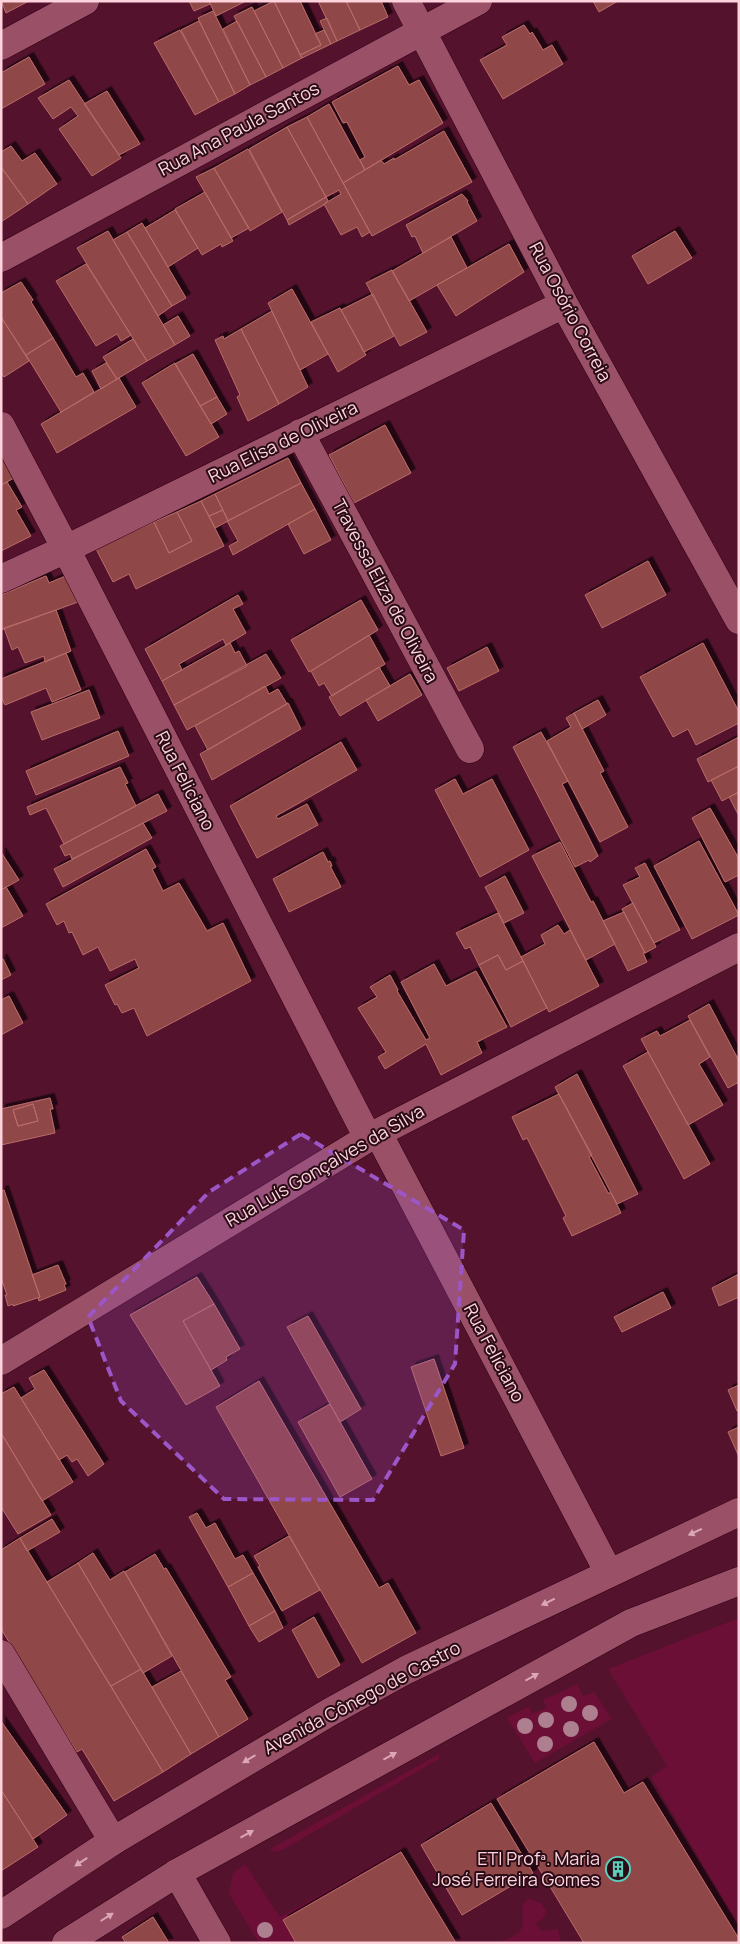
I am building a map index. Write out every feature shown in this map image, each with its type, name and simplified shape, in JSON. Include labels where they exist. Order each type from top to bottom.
[{"type":"street","points":[[1,46],[85,1]]},
{"type":"street","name":"Rua Osório Correia","points":[[406,1],[564,304],[739,620]]},
{"type":"street","name":"Rua Ana Paula Santos","points":[[1,258],[478,1]]},
{"type":"street","name":"Rua Elisa de Oliveira","points":[[1,579],[66,549],[564,304]]},
{"type":"street","name":"Rua Feliciano","points":[[1,426],[373,1135],[610,1573]]},
{"type":"street","name":"Travessa Eliza de Oliveira","points":[[300,433],[470,749]]},
{"type":"street","name":"Rua Luís Gonçalves da Silva","points":[[1,1361],[373,1135],[739,947]]},
{"type":"street","name":"Avenida Cônego de Castro","points":[[1,1915],[113,1841],[276,1743],[406,1670],[739,1512]]},
{"type":"street","points":[[66,1943],[177,1873],[631,1623],[739,1581]]},
{"type":"street","points":[[1,1654],[113,1841]]},
{"type":"street","points":[[177,1873],[217,1943]]},
{"type":"highlighted area","points":[[301,1134],[464,1230],[455,1364],[373,1500],[224,1499],[121,1401],[88,1317],[209,1192]]},
{"type":"shaded area","points":[[739,1618],[739,1926],[651,1777],[667,1766],[608,1669]]},
{"type":"shaded area","points":[[577,1684],[583,1696],[594,1692],[612,1719],[535,1763],[507,1718],[529,1706],[532,1714],[546,1708],[543,1700]]},
{"type":"shaded area","points":[[439,1754],[439,1759],[286,1848],[277,1852],[270,1849]]},
{"type":"shaded area","points":[[400,1849],[401,1852],[283,1920],[296,1943],[259,1943],[229,1894],[233,1873],[245,1864],[280,1917]]},
{"type":"shaded area","points":[[530,1899],[542,1904],[546,1910],[544,1917],[536,1924],[542,1931],[558,1929],[561,1943],[500,1943],[519,1932],[523,1925],[524,1904]]},
{"type":"building","points":[[1,1],[29,1],[6,13]]},
{"type":"building","points":[[189,1],[209,1],[210,4],[194,11]]},
{"type":"building","points":[[209,1],[246,1],[216,16]]},
{"type":"building","points":[[274,1],[302,58],[283,68],[254,11]]},
{"type":"building","points":[[274,1],[300,1],[321,45],[300,55]]},
{"type":"building","points":[[318,1],[346,1],[360,30],[337,41]]},
{"type":"building","points":[[346,1],[381,1],[388,17],[360,30]]},
{"type":"building","points":[[593,1],[618,1],[599,12]]},
{"type":"building","points":[[252,7],[283,68],[266,77],[234,16]]},
{"type":"building","points":[[213,11],[250,85],[235,94],[198,18]]},
{"type":"building","points":[[327,18],[337,41],[331,44],[320,21]]},
{"type":"building","points":[[199,21],[235,94],[219,102],[181,30]]},
{"type":"building","points":[[237,21],[266,77],[250,85],[223,29]]},
{"type":"building","points":[[524,25],[530,34],[532,32],[543,50],[552,45],[563,64],[503,99],[480,60],[507,45],[502,37]]},
{"type":"building","points":[[180,30],[219,102],[195,115],[154,43]]},
{"type":"building","points":[[324,30],[331,44],[302,58],[300,55],[321,45],[315,34]]},
{"type":"building","points":[[29,57],[45,84],[1,109],[1,73]]},
{"type":"building","points":[[398,66],[409,85],[419,80],[443,123],[365,170],[360,160],[365,157],[347,122],[343,123],[332,102]]},
{"type":"building","points":[[69,80],[121,158],[92,176],[59,129],[78,116],[71,107],[53,119],[38,98]]},
{"type":"building","points":[[107,91],[140,144],[119,155],[84,104]]},
{"type":"building","points":[[329,104],[365,170],[343,183],[307,117]]},
{"type":"building","points":[[307,117],[370,232],[362,237],[357,227],[341,235],[324,204],[341,194],[339,190],[326,197],[287,127]]},
{"type":"building","points":[[287,127],[326,197],[287,220],[249,149]]},
{"type":"building","points":[[444,131],[472,182],[372,236],[343,183],[381,160],[384,164],[394,158],[394,160]]},
{"type":"building","points":[[11,146],[22,161],[35,153],[57,184],[28,204],[1,167],[1,152]]},
{"type":"building","points":[[248,149],[282,212],[250,231],[214,168]]},
{"type":"building","points":[[1,167],[28,204],[1,222]]},
{"type":"building","points":[[214,168],[249,228],[231,238],[196,177]]},
{"type":"building","points":[[205,192],[233,241],[222,247],[221,244],[202,255],[175,209]]},
{"type":"building","points":[[462,194],[468,201],[477,221],[423,253],[415,236],[412,237],[406,225]]},
{"type":"building","points":[[326,197],[328,201],[324,205],[289,225],[287,220]]},
{"type":"building","points":[[175,210],[198,248],[168,267],[145,228]]},
{"type":"building","points":[[142,223],[186,298],[172,306],[127,232]]},
{"type":"building","points":[[108,231],[175,345],[147,361],[77,248]]},
{"type":"building","points":[[675,231],[692,258],[648,284],[632,256]]},
{"type":"building","points":[[127,232],[172,306],[158,316],[113,240]]},
{"type":"building","points":[[451,237],[467,268],[409,301],[392,271]]},
{"type":"building","points":[[509,244],[524,272],[456,316],[437,285]]},
{"type":"building","points":[[86,264],[131,335],[121,341],[117,334],[96,346],[56,281]]},
{"type":"building","points":[[392,270],[427,332],[400,346],[366,283]]},
{"type":"building","points":[[21,282],[53,338],[26,355],[1,317],[1,293]]},
{"type":"building","points":[[292,289],[328,354],[300,370],[268,303]]},
{"type":"building","points":[[373,294],[394,336],[364,352],[341,310]]},
{"type":"building","points":[[340,308],[366,355],[338,372],[311,322]]},
{"type":"building","points":[[272,311],[308,387],[279,404],[241,329]]},
{"type":"building","points":[[178,316],[190,336],[175,345],[163,325]]},
{"type":"building","points":[[1,317],[29,361],[4,377],[1,373]]},
{"type":"building","points":[[241,329],[279,404],[248,421],[237,397],[240,395],[215,340],[223,336],[224,339]]},
{"type":"building","points":[[53,338],[76,377],[83,373],[94,392],[61,412],[26,355]]},
{"type":"building","points":[[133,339],[147,361],[117,379],[103,357]]},
{"type":"building","points":[[193,354],[217,397],[200,406],[175,364]]},
{"type":"building","points":[[106,363],[117,379],[101,389],[92,371]]},
{"type":"building","points":[[175,363],[219,437],[186,456],[142,383]]},
{"type":"building","points":[[119,378],[136,407],[57,453],[41,424]]},
{"type":"building","points":[[217,397],[227,414],[211,424],[200,406]]},
{"type":"building","points":[[385,425],[411,473],[354,503],[329,455]]},
{"type":"building","points":[[1,455],[14,478],[1,485]]},
{"type":"building","points":[[288,458],[301,483],[228,521],[215,494]]},
{"type":"building","points":[[7,482],[22,507],[16,510],[31,536],[1,551],[1,485]]},
{"type":"building","points":[[301,483],[315,509],[233,555],[229,546],[238,541],[227,521]]},
{"type":"building","points":[[215,494],[223,510],[209,516],[201,501]]},
{"type":"building","points":[[201,501],[224,546],[136,589],[129,574],[113,582],[96,549],[154,522],[169,553],[192,541],[177,512]]},
{"type":"building","points":[[315,509],[331,540],[304,554],[288,524]]},
{"type":"building","points":[[223,510],[228,521],[215,528],[209,516]]},
{"type":"building","points":[[177,512],[192,541],[169,553],[154,522]]},
{"type":"building","points":[[648,561],[666,595],[602,628],[585,595]]},
{"type":"building","points":[[68,575],[78,602],[1,630],[1,595],[46,576],[49,583]]},
{"type":"building","points":[[238,595],[243,604],[233,609],[246,633],[226,645],[223,639],[179,664],[182,670],[162,681],[145,649]]},
{"type":"building","points":[[361,600],[378,630],[309,672],[291,640]]},
{"type":"building","points":[[56,610],[71,651],[45,662],[44,656],[25,663],[18,647],[12,650],[4,628]]},
{"type":"building","points":[[369,635],[385,664],[332,696],[324,683],[319,686],[311,671]]},
{"type":"building","points":[[230,643],[235,653],[239,651],[247,666],[174,705],[162,681]]},
{"type":"building","points":[[703,643],[739,712],[739,723],[696,745],[688,729],[673,737],[640,677]]},
{"type":"building","points":[[487,647],[499,671],[459,691],[447,668]]},
{"type":"building","points":[[66,653],[81,690],[52,702],[46,688],[5,705],[1,697],[1,679]]},
{"type":"building","points":[[266,654],[281,678],[187,730],[174,705]]},
{"type":"building","points":[[379,667],[390,686],[340,716],[329,697]]},
{"type":"building","points":[[410,674],[422,695],[378,721],[366,700]]},
{"type":"building","points":[[265,686],[269,694],[278,689],[287,704],[208,750],[195,726]]},
{"type":"building","points":[[89,690],[100,718],[42,740],[31,712]]},
{"type":"building","points":[[598,700],[606,715],[582,729],[574,713]]},
{"type":"building","points":[[288,703],[301,729],[212,780],[200,754]]},
{"type":"building","points":[[574,713],[604,771],[600,773],[628,827],[600,842],[547,741],[571,727],[566,718]]},
{"type":"building","points":[[118,731],[129,756],[36,795],[26,771]]},
{"type":"building","points":[[541,732],[568,781],[562,784],[598,856],[590,862],[589,860],[575,867],[513,747]]},
{"type":"building","points":[[739,737],[739,766],[708,782],[697,759]]},
{"type":"building","points":[[341,742],[357,770],[276,816],[278,819],[307,804],[318,825],[257,858],[230,806]]},
{"type":"building","points":[[739,766],[739,792],[722,801],[711,780]]},
{"type":"building","points":[[120,767],[128,783],[125,784],[136,806],[64,844],[46,808],[30,815],[27,807]]},
{"type":"building","points":[[455,779],[463,794],[492,779],[529,850],[480,877],[435,790]]},
{"type":"building","points":[[739,792],[739,816],[729,797]]},
{"type":"building","points":[[158,794],[167,811],[72,859],[70,854],[65,856],[60,846]]},
{"type":"building","points":[[710,808],[739,859],[739,875],[725,882],[692,818]]},
{"type":"building","points":[[143,823],[152,838],[63,887],[54,869]]},
{"type":"building","points":[[699,841],[739,915],[692,939],[654,866]]},
{"type":"building","points":[[560,842],[615,944],[586,960],[532,856]]},
{"type":"building","points":[[146,849],[156,867],[152,869],[163,891],[179,883],[207,931],[223,923],[251,981],[147,1036],[134,1008],[122,1013],[117,1004],[115,1005],[105,985],[139,968],[135,959],[110,971],[98,947],[83,955],[72,932],[69,933],[64,921],[57,925],[46,904]]},
{"type":"building","points":[[1,852],[19,880],[1,890]]},
{"type":"building","points":[[323,852],[328,862],[330,861],[332,866],[330,866],[341,887],[289,912],[273,879]]},
{"type":"building","points":[[645,863],[680,930],[654,943],[623,885],[640,877],[635,868]]},
{"type":"building","points":[[505,876],[524,913],[504,923],[485,887]]},
{"type":"building","points":[[6,887],[23,916],[1,928],[1,890]]},
{"type":"building","points":[[633,903],[656,947],[645,953],[622,909]]},
{"type":"building","points":[[624,912],[645,953],[643,953],[647,962],[628,971],[603,921]]},
{"type":"building","points":[[498,913],[523,961],[506,970],[498,955],[479,965],[470,947],[465,949],[456,933]]},
{"type":"building","points":[[558,925],[564,934],[570,930],[599,986],[549,1012],[521,957],[545,944],[541,935]]},
{"type":"building","points":[[498,955],[506,970],[523,961],[547,1008],[511,1027],[479,965]]},
{"type":"building","points":[[1,959],[3,959],[11,975],[1,980]]},
{"type":"building","points":[[434,964],[446,986],[476,971],[507,1027],[477,1042],[482,1053],[441,1075],[426,1044],[385,1069],[378,1057],[386,1052],[358,1008],[377,997],[370,987],[390,975],[397,991],[426,1040],[430,1038],[401,982]]},
{"type":"building","points":[[9,996],[23,1023],[1,1035],[1,1000]]},
{"type":"building","points":[[709,1004],[739,1061],[739,1082],[728,1088],[688,1016]]},
{"type":"building","points":[[690,1020],[710,1057],[699,1064],[723,1105],[688,1125],[641,1039],[657,1031],[660,1036]]},
{"type":"building","points":[[648,1052],[710,1164],[684,1179],[623,1066]]},
{"type":"building","points":[[577,1074],[638,1194],[617,1204],[555,1087]]},
{"type":"building","points":[[559,1094],[592,1155],[589,1157],[621,1213],[572,1236],[563,1218],[566,1216],[527,1138],[523,1140],[512,1117]]},
{"type":"building","points":[[50,1098],[53,1109],[50,1109],[55,1133],[1,1145],[1,1109]],"holes":[[[33,1104],[38,1121],[18,1126],[13,1110]]]},
{"type":"building","points":[[33,1104],[38,1121],[18,1126],[13,1110]]},
{"type":"building","points":[[4,1190],[40,1297],[13,1306],[13,1304],[8,1306],[5,1295],[7,1295],[1,1278],[1,1191]]},
{"type":"building","points":[[58,1265],[66,1284],[64,1285],[66,1290],[39,1301],[38,1298],[40,1297],[32,1275]]},
{"type":"building","points":[[739,1274],[739,1297],[719,1306],[712,1288]]},
{"type":"building","points":[[197,1277],[214,1304],[183,1321],[220,1386],[186,1405],[130,1315]]},
{"type":"building","points":[[663,1292],[671,1308],[622,1332],[614,1317]]},
{"type":"building","points":[[214,1304],[240,1349],[226,1357],[227,1360],[211,1370],[183,1321]]},
{"type":"building","points":[[308,1316],[361,1409],[340,1422],[287,1327]]},
{"type":"building","points":[[434,1359],[464,1448],[441,1456],[411,1367]]},
{"type":"building","points":[[44,1370],[104,1464],[88,1476],[77,1459],[72,1462],[67,1455],[59,1460],[21,1398],[35,1389],[29,1378]]},
{"type":"building","points":[[259,1381],[379,1588],[388,1583],[416,1633],[362,1663],[216,1407]]},
{"type":"building","points":[[739,1385],[739,1411],[737,1411],[728,1390]]},
{"type":"building","points":[[14,1387],[73,1482],[42,1501],[1,1433],[1,1394]]},
{"type":"building","points":[[330,1404],[372,1479],[340,1497],[298,1422]]},
{"type":"building","points":[[739,1427],[739,1457],[728,1432]]},
{"type":"building","points":[[1,1433],[51,1515],[18,1534],[1,1507]]},
{"type":"building","points":[[197,1513],[206,1528],[215,1523],[235,1559],[243,1555],[253,1573],[228,1587],[189,1517]]},
{"type":"building","points":[[52,1519],[60,1532],[27,1551],[20,1538]]},
{"type":"building","points":[[289,1536],[320,1590],[282,1611],[254,1556]]},
{"type":"building","points":[[20,1538],[163,1772],[114,1801],[82,1749],[77,1752],[1,1629],[1,1550]]},
{"type":"building","points":[[93,1553],[110,1580],[124,1571],[172,1656],[143,1673],[78,1563]]},
{"type":"building","points":[[155,1554],[164,1569],[166,1568],[231,1677],[225,1680],[248,1719],[219,1737],[125,1572]]},
{"type":"building","points":[[78,1563],[141,1669],[111,1686],[47,1582]]},
{"type":"building","points":[[253,1573],[275,1611],[249,1626],[228,1587]]},
{"type":"building","points":[[275,1611],[283,1628],[259,1642],[249,1626]]},
{"type":"building","points":[[314,1617],[340,1665],[318,1678],[292,1630]]},
{"type":"building","points":[[141,1669],[191,1754],[163,1772],[111,1686]]},
{"type":"building","points":[[181,1671],[219,1737],[191,1754],[152,1687]]},
{"type":"building","points":[[1,1721],[67,1815],[33,1839],[1,1790]]},
{"type":"building","name":"ETI Profª. Maria José Ferreira Gomes","points":[[594,1742],[624,1793],[643,1782],[739,1939],[739,1943],[584,1943],[497,1799]]},
{"type":"building","points":[[1,1790],[38,1847],[1,1871]]},
{"type":"building","points":[[491,1803],[533,1873],[462,1915],[421,1845]]},
{"type":"building","points":[[401,1852],[456,1943],[296,1943],[283,1920]]},
{"type":"building","points":[[153,1917],[169,1943],[126,1943],[122,1937]]},
{"type":"place","name":"ETI Profª. Maria José Ferreira Gomes","points":[[618,1869]]}]
